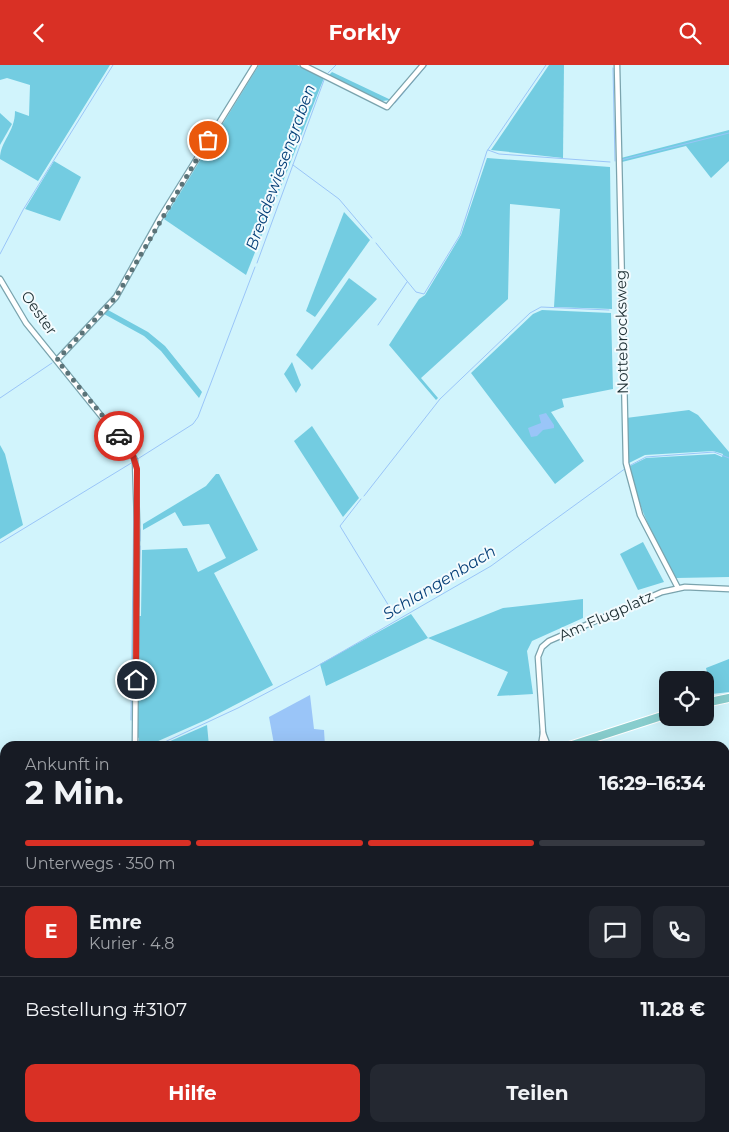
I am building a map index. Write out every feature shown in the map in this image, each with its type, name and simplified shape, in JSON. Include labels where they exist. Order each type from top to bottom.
[{"type":"main road","points":[[714,701],[729,698]]},
{"type":"main road","points":[[584,741],[659,717]]},
{"type":"street","name":"Oester","points":[[57,360],[116,297],[160,218],[255,65]]},
{"type":"street","points":[[303,65],[387,107],[424,65]]},
{"type":"street","name":"Nottebrocksweg","points":[[617,65],[623,421],[626,463],[640,515],[678,588]]},
{"type":"street","name":"Oester","points":[[0,279],[26,323],[132,453],[137,469],[135,741]]},
{"type":"street","name":"Am Flugplatz","points":[[542,741],[538,666],[542,647],[549,641],[662,592],[678,588],[729,589]]},
{"type":"street","name":"Am Flugplatz","points":[[543,733],[546,741]]},
{"type":"shaded area","points":[[0,65],[110,65],[38,181],[0,159],[2,147],[13,125],[15,111],[29,116],[30,85],[7,78],[0,80]]},
{"type":"shaded area","points":[[259,65],[297,65],[324,78],[246,275],[164,219]]},
{"type":"shaded area","points":[[549,65],[564,65],[563,158],[491,150]]},
{"type":"shaded area","points":[[332,72],[391,100],[382,101],[329,75]]},
{"type":"shaded area","points":[[0,113],[12,124],[0,145]]},
{"type":"shaded area","points":[[729,130],[729,161],[711,178],[686,146],[622,162],[621,158]]},
{"type":"shaded area","points":[[487,158],[610,167],[612,309],[554,307],[560,209],[510,204],[508,299],[421,378],[438,398],[436,400],[389,345],[419,299],[425,295],[461,235]]},
{"type":"shaded area","points":[[54,161],[81,177],[60,221],[25,209]]},
{"type":"shaded area","points":[[344,212],[370,240],[315,317],[306,311]]},
{"type":"shaded area","points":[[349,278],[377,299],[312,370],[296,355]]},
{"type":"shaded area","points":[[108,310],[148,332],[165,346],[202,392],[199,398],[161,351],[144,336],[104,314]]},
{"type":"shaded area","points":[[542,310],[611,313],[613,389],[562,399],[564,407],[551,412],[584,461],[555,484],[471,373],[533,314]]},
{"type":"shaded area","points":[[292,362],[301,385],[296,393],[284,374]]},
{"type":"shaded area","points":[[689,410],[698,415],[729,452],[729,577],[676,578],[648,524],[633,481],[630,466],[646,458],[715,454],[722,457],[723,454],[713,451],[645,455],[629,463],[626,418]]},
{"type":"shaded area","points":[[546,413],[554,428],[543,430],[537,436],[531,437],[528,428],[541,423],[539,415]]},
{"type":"shaded area","points":[[312,426],[359,498],[343,517],[294,441]]},
{"type":"shaded area","points":[[0,445],[5,454],[23,525],[0,539]]},
{"type":"shaded area","points":[[216,474],[219,474],[258,550],[214,573],[273,685],[208,719],[158,741],[139,741],[137,737],[138,616],[141,616],[142,550],[187,548],[198,572],[226,558],[209,524],[183,526],[175,512],[143,530],[143,524],[206,486]]},
{"type":"shaded area","points":[[643,542],[664,582],[638,590],[620,554]]},
{"type":"shaded area","points":[[583,599],[583,618],[532,641],[527,651],[533,694],[497,696],[508,672],[428,638],[503,608]]},
{"type":"shaded area","points":[[411,614],[428,638],[326,686],[320,664]]},
{"type":"shaded area","points":[[729,659],[729,692],[714,694],[714,671],[707,671],[706,668]]},
{"type":"shaded area","points":[[310,695],[314,729],[324,730],[325,741],[273,741],[269,717]]},
{"type":"shaded area","points":[[207,725],[209,741],[170,741]]},
{"type":"waterway","points":[[0,254],[23,210],[113,65]]},
{"type":"waterway","name":"Breddewiesengraben","points":[[328,73],[336,65]]},
{"type":"waterway","points":[[395,103],[427,65]]},
{"type":"waterway","points":[[376,243],[416,292],[424,294],[460,235],[487,151],[546,65]]},
{"type":"waterway","points":[[613,68],[615,161]]},
{"type":"waterway","name":"Breddewiesengraben","points":[[257,263],[324,80]]},
{"type":"waterway","points":[[621,160],[729,133]]},
{"type":"waterway","points":[[488,150],[499,154],[610,162]]},
{"type":"waterway","points":[[293,165],[339,199],[372,238]]},
{"type":"waterway","name":"Breddewiesengraben","points":[[136,460],[193,424],[198,417],[255,267]]},
{"type":"waterway","points":[[378,325],[407,282]]},
{"type":"waterway","points":[[364,496],[440,399],[530,313],[541,307],[609,310]]},
{"type":"waterway","points":[[62,358],[101,317]]},
{"type":"waterway","points":[[79,333],[94,318]]},
{"type":"waterway","points":[[0,398],[52,363]]},
{"type":"waterway","name":"Schlangenbach","points":[[629,466],[646,457],[714,452],[729,458]]},
{"type":"waterway","name":"Breddewiesengraben","points":[[0,543],[133,462]]},
{"type":"waterway","name":"Schlangenbach","points":[[167,741],[238,708],[314,668],[491,566],[626,468]]},
{"type":"waterway","points":[[131,720],[134,491]]},
{"type":"waterway","points":[[361,499],[340,526],[395,616]]},
{"type":"waterway","points":[[140,529],[140,541]]},
{"type":"waterway","points":[[139,607],[140,546]]},
{"type":"way so far","points":[[119,436],[57,360],[116,297],[160,218],[208,140]]},
{"type":"route","points":[[119,436],[132,453],[137,469],[136,680]]}]
